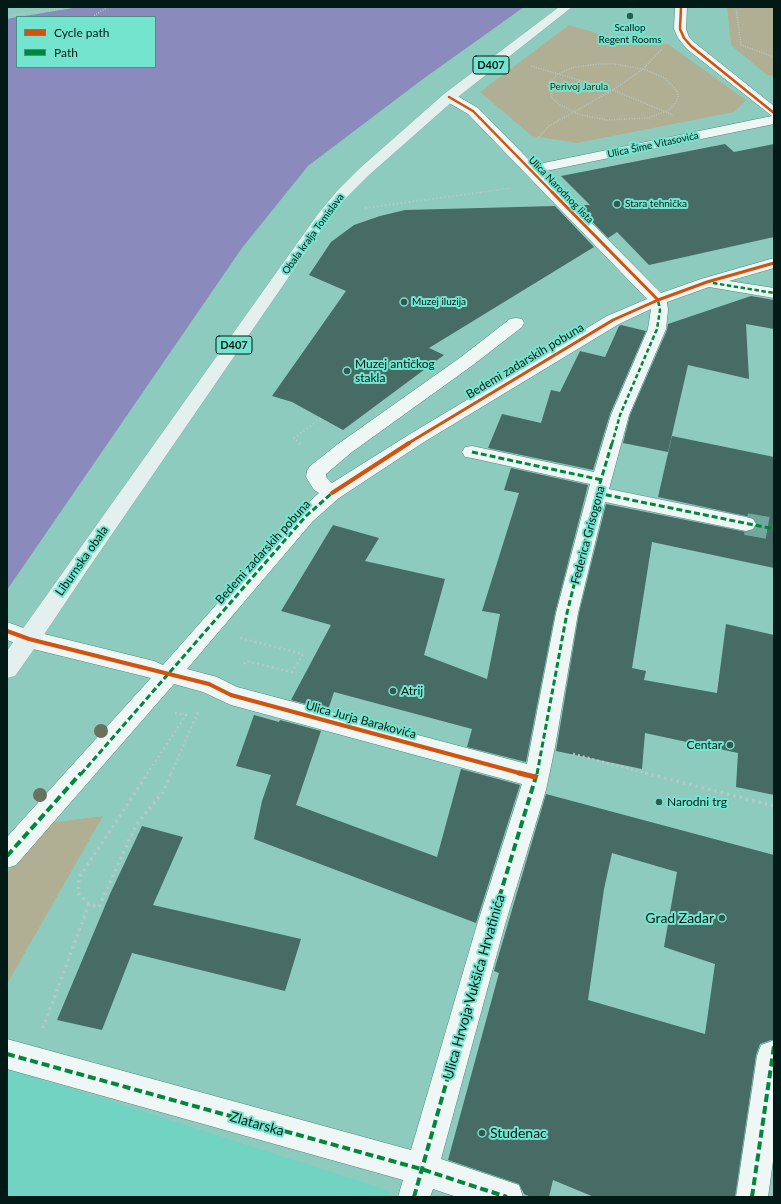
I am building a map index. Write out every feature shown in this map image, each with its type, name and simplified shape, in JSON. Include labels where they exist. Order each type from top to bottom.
[{"type":"main road","name":"Obala kralja Tomislava","points":[[157,454],[342,194],[364,172],[449,97],[566,7]]},
{"type":"main road","name":"Liburnska obala","points":[[7,669],[157,454]]},
{"type":"street","points":[[681,7],[680,29],[684,38],[691,46],[774,113]]},
{"type":"street","name":"Ulica Narodnog lista","points":[[449,97],[473,111],[658,300]]},
{"type":"street","name":"Ulica Šime Vitasovića","points":[[531,170],[774,120]]},
{"type":"street","name":"Bedemi zadarskih pobuna","points":[[7,856],[208,630],[306,516],[332,493],[417,438],[606,324],[658,300],[707,282],[774,263]]},
{"type":"street","points":[[707,282],[774,293]]},
{"type":"street","name":"Federica Grisogona","points":[[536,777],[543,747],[567,613],[620,415],[657,328],[660,310],[658,300]]},
{"type":"street","points":[[332,493],[322,485],[316,477],[317,471],[345,448],[467,361],[516,323]]},
{"type":"street","points":[[472,452],[746,524]]},
{"type":"street","points":[[7,631],[29,639],[154,670]]},
{"type":"street","name":"Ulica Jurja Barakovića","points":[[182,677],[209,684],[231,695],[536,777]]},
{"type":"street","name":"Ulica Hrvoja Vukšića Hrvatinića","points":[[418,1183],[488,936],[536,777]]},
{"type":"street","points":[[752,1197],[772,1056]]},
{"type":"street","name":"Zlatarska","points":[[18,1057],[418,1183],[507,1197]]},
{"type":"path","points":[[56,7],[60,8]]},
{"type":"path","points":[[7,16],[66,7]]},
{"type":"path","points":[[94,16],[108,7]]},
{"type":"path","points":[[736,7],[741,46],[774,57]]},
{"type":"path","points":[[534,141],[549,126],[613,90],[643,69],[665,46]]},
{"type":"path","points":[[500,58],[613,90],[714,133]]},
{"type":"path","points":[[600,64],[622,65],[643,69],[665,78],[677,91],[678,98],[675,104],[665,112],[648,118],[621,120],[592,117],[574,112],[559,104],[549,92],[548,86],[558,74],[574,67],[600,64]]},
{"type":"path","points":[[364,208],[518,187]]},
{"type":"path","points":[[208,630],[303,654],[292,672],[246,661],[231,695]]},
{"type":"path","points":[[166,745],[79,878],[78,892],[89,904],[99,907],[136,825],[163,792],[209,684]]},
{"type":"path","points":[[543,747],[774,806]]},
{"type":"path","points":[[18,1057],[46,1021],[89,904]]},
{"type":"shaded area","points":[[7,1068],[390,1191],[388,1197],[7,1197]]},
{"type":"green space","points":[[727,7],[774,7],[774,76],[767,75],[731,45]]},
{"type":"green space","name":"Perivoj Jarula","points":[[569,25],[616,39],[668,44],[746,100],[734,112],[577,143],[532,136],[480,92]]},
{"type":"green space","points":[[103,816],[7,984],[7,873],[49,823]]},
{"type":"water","points":[[79,7],[524,7],[423,79],[308,166],[242,248],[7,590],[7,19],[16,17],[16,68],[156,68],[156,16],[25,16]]},
{"type":"building","name":"Stara tehnička","points":[[725,144],[734,152],[774,144],[774,237],[649,265],[617,232],[608,238],[576,205],[590,205],[561,176]]},
{"type":"building","points":[[555,206],[594,247],[429,348],[444,355],[343,430],[292,402],[272,396],[346,291],[309,275],[331,242],[354,225],[380,216],[405,210]]},
{"type":"building","points":[[751,296],[774,300],[774,329],[746,324],[749,379],[688,365],[668,452],[623,443],[630,415],[667,330],[668,324]]},
{"type":"building","points":[[621,325],[646,331],[610,414],[593,470],[488,448],[502,414],[541,423],[551,390],[560,392],[580,351],[605,357],[619,326]]},
{"type":"building","points":[[672,436],[774,457],[774,568],[652,542],[632,668],[646,671],[644,680],[717,693],[726,624],[774,635],[774,795],[736,787],[738,753],[645,733],[642,769],[556,751],[579,613],[606,504],[746,532],[753,530],[757,525],[754,518],[658,497]]},
{"type":"building","points":[[511,468],[588,485],[555,613],[526,762],[467,747],[472,729],[334,692],[328,710],[291,700],[331,625],[281,611],[333,525],[379,538],[365,561],[445,579],[424,655],[487,679],[500,614],[482,611],[519,493],[504,490]]},
{"type":"building","points":[[254,715],[321,731],[296,805],[437,857],[461,769],[520,785],[476,923],[254,839],[262,801],[271,775],[236,766]]},
{"type":"building","points":[[546,794],[774,855],[774,1040],[760,1044],[756,1055],[735,1197],[594,1197],[553,1180],[549,1197],[531,1197],[524,1194],[519,1184],[448,1160],[499,973],[494,971]],"holes":[[[612,853],[677,872],[664,947],[715,964],[705,1034],[588,1000],[604,889]]]},
{"type":"building","points":[[142,826],[183,837],[153,905],[301,939],[285,991],[132,953],[102,1030],[57,1020],[110,894]]},
{"type":"tunnel","points":[[746,524],[774,529]]},
{"type":"marked path","points":[[713,283],[774,293]]},
{"type":"marked path","points":[[414,1197],[490,928],[533,790],[543,747],[567,613],[597,493],[620,415],[657,329],[660,310],[658,300]]},
{"type":"marked path","points":[[472,452],[602,480]]},
{"type":"marked path","points":[[7,856],[142,705],[306,516],[332,493]]},
{"type":"marked path","points":[[597,493],[774,529]]},
{"type":"marked path","points":[[752,1197],[774,1046]]},
{"type":"marked path","points":[[7,1054],[421,1169],[507,1197]]},
{"type":"cycle path","points":[[681,7],[680,29],[684,38],[691,46],[774,113]]},
{"type":"cycle path","points":[[449,97],[473,111],[658,300]]},
{"type":"cycle path","points":[[332,493],[417,438],[613,320],[658,300],[707,282],[774,263]]},
{"type":"cycle path","points":[[7,631],[29,639],[209,684],[231,695],[535,777]]},
{"type":"place","name":"Scallop Regent Rooms","points":[[630,16]]},
{"type":"place","name":"Stara tehnička","points":[[617,204]]},
{"type":"place","name":"Muzej iluzija","points":[[404,302]]},
{"type":"place","name":"Muzej antičkog stakla","points":[[347,371]]},
{"type":"place","name":"Atrij","points":[[393,691]]},
{"type":"place","name":"Centar","points":[[730,745]]},
{"type":"place","name":"Narodni trg","points":[[659,802]]},
{"type":"place","name":"Grad Zadar","points":[[722,918]]},
{"type":"place","name":"Studenac","points":[[482,1133]]}]
